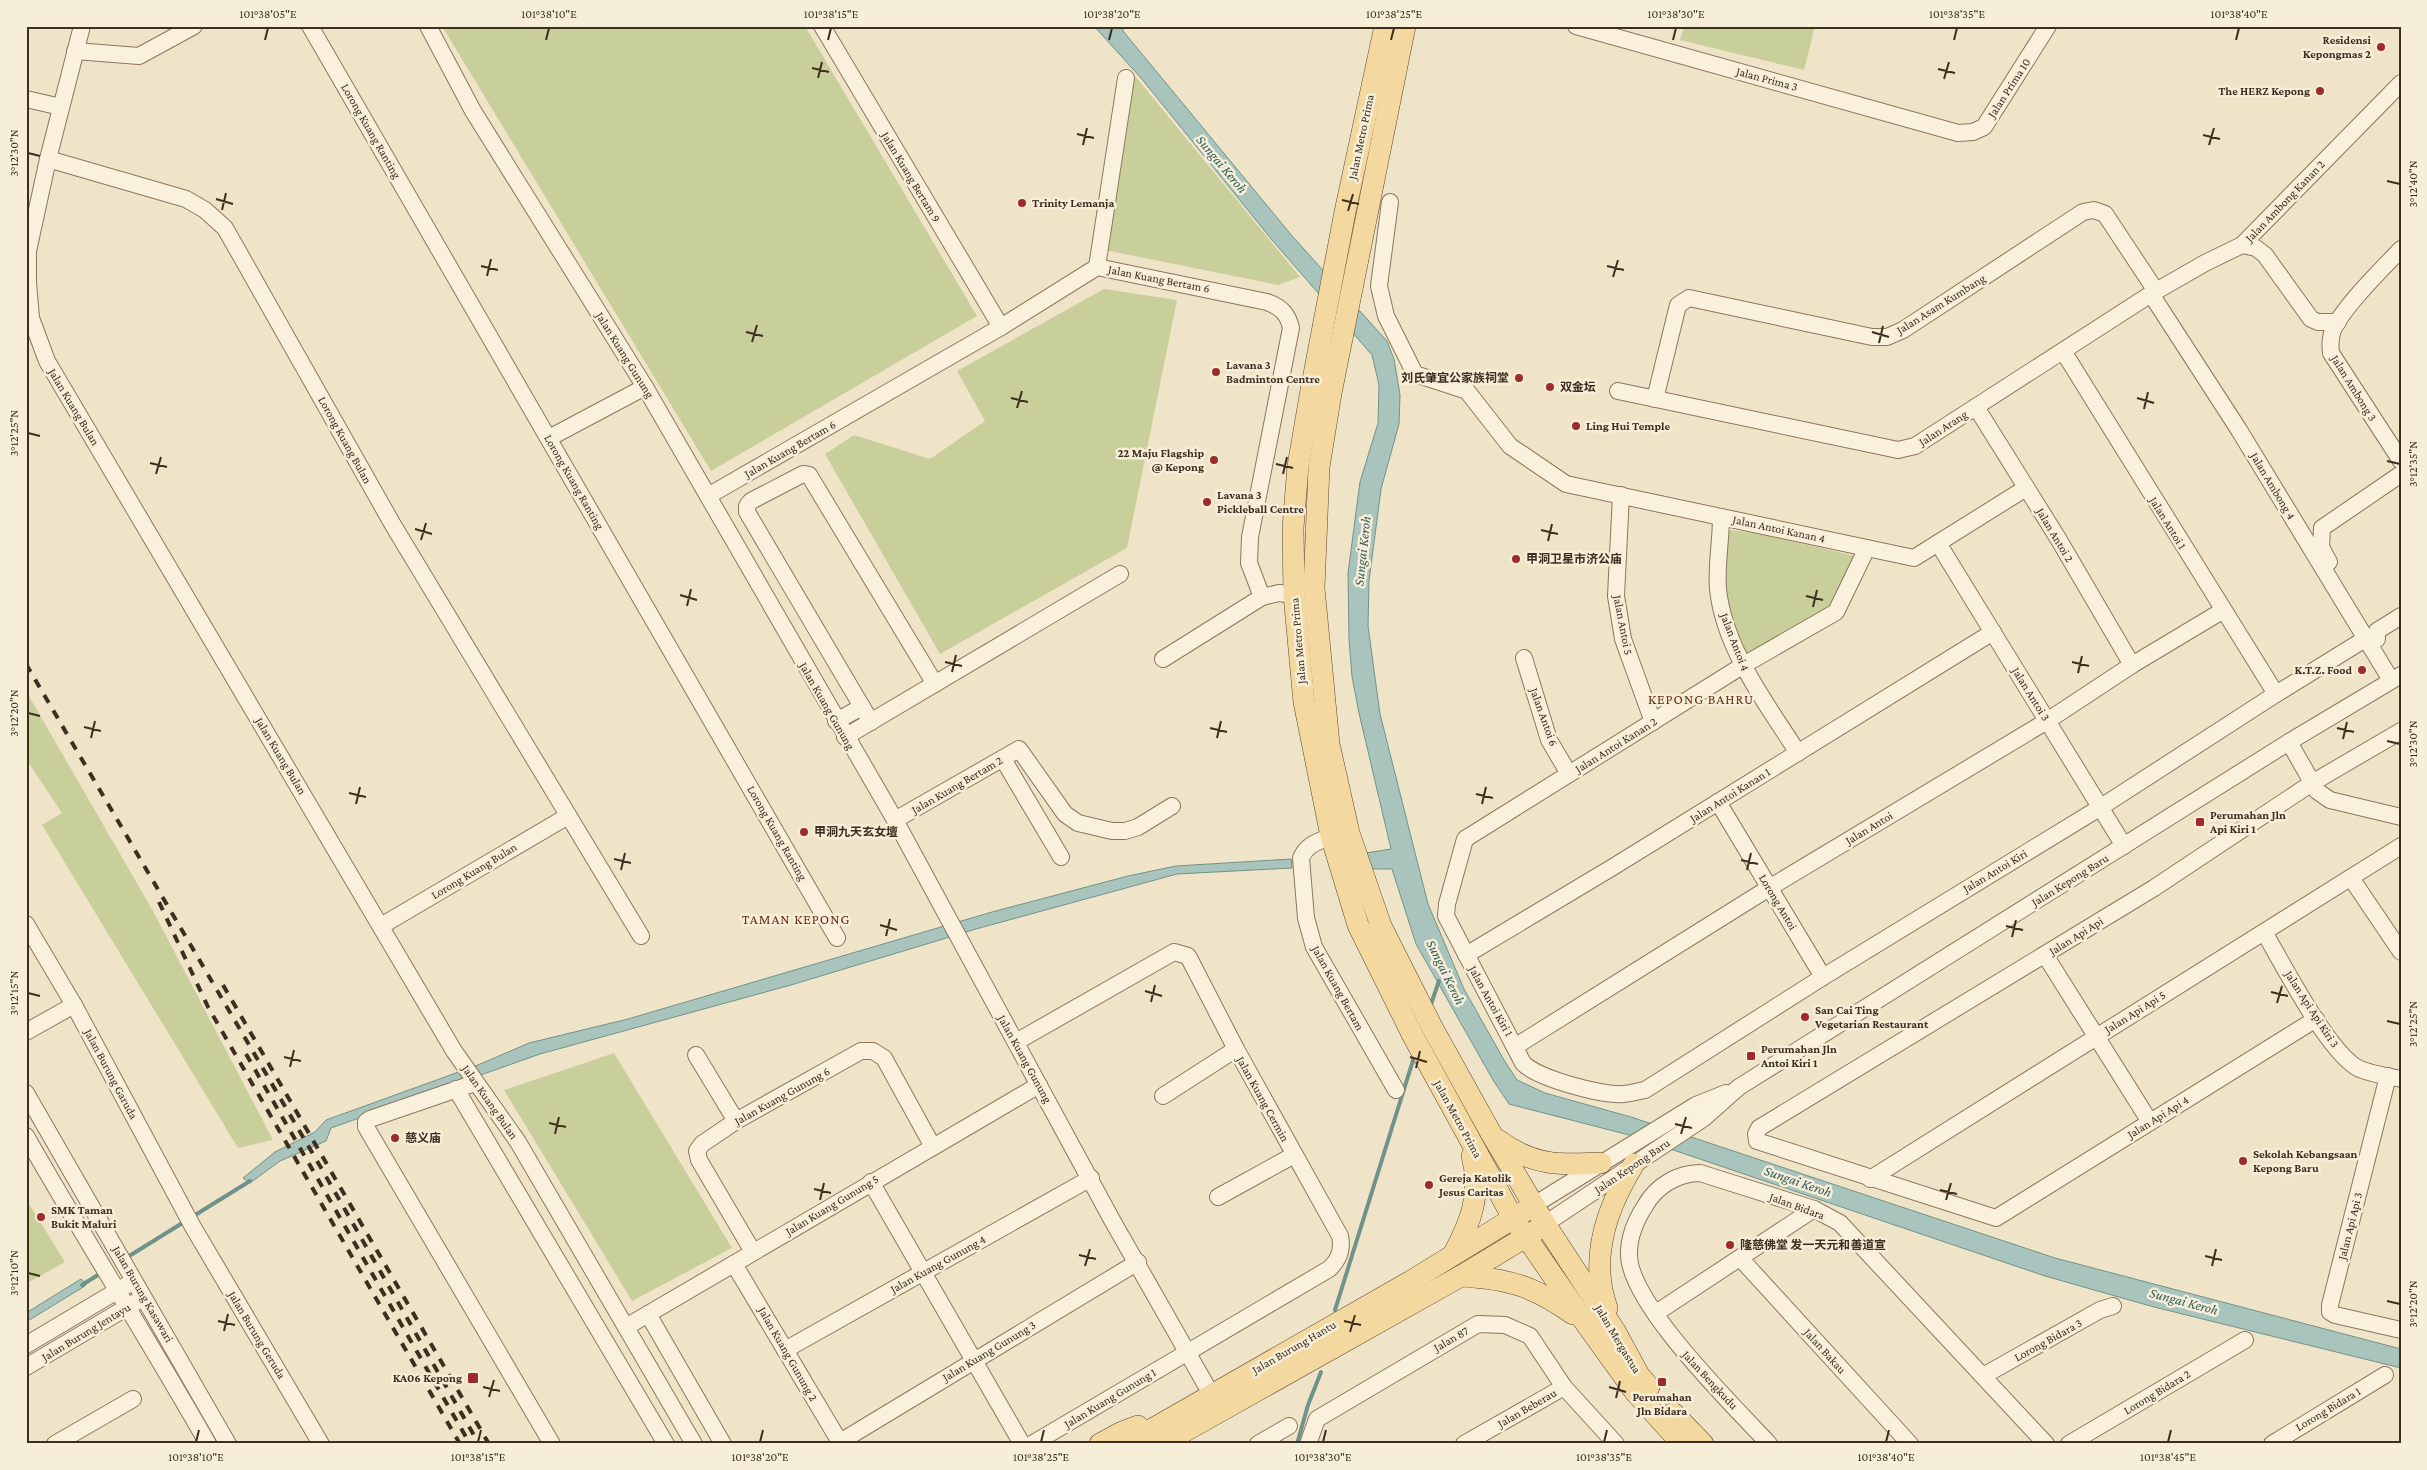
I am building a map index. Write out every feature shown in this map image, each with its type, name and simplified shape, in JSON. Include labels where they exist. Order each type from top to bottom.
[{"type":"main road","name":"Jalan Metro Prima","points":[[1385,26],[1345,212],[1321,391],[1314,588],[1329,744],[1349,833],[1381,926],[1492,1136],[1545,1224]]},
{"type":"main road","name":"Jalan Metro Prima","points":[[1405,26],[1366,219],[1321,391],[1298,466],[1293,528],[1294,595],[1304,702],[1331,836],[1358,926],[1413,1036],[1467,1136],[1526,1238]]},
{"type":"main road","points":[[1453,1255],[1465,1233],[1477,1194],[1477,1179],[1467,1136]]},
{"type":"main road","points":[[1492,1136],[1516,1153],[1533,1160],[1562,1164],[1601,1163]]},
{"type":"main road","points":[[1615,1330],[1600,1284],[1602,1242],[1614,1199],[1632,1158]]},
{"type":"main road","name":"Jalan Burung Hantu","points":[[1126,1444],[1453,1255],[1534,1205]]},
{"type":"main road","name":"Jalan Burung Hantu","points":[[1162,1444],[1461,1276],[1526,1238],[1545,1224]]},
{"type":"main road","name":"Jalan Mergastua","points":[[1545,1224],[1615,1330],[1639,1375],[1703,1444]]},
{"type":"main road","name":"Jalan Mergastua","points":[[1526,1238],[1636,1393],[1682,1444]]},
{"type":"main road","points":[[1461,1276],[1509,1282],[1544,1294],[1584,1321]]},
{"type":"main road","points":[[1100,1444],[1122,1432],[1174,1415]]},
{"type":"street","name":"Jalan Kuang Bulan","points":[[82,26],[27,251],[29,317],[47,361],[454,1051],[518,1142],[694,1444]]},
{"type":"street","points":[[75,51],[139,56],[194,26]]},
{"type":"street","name":"Lorong Kuang Ranting","points":[[310,26],[837,938]]},
{"type":"street","name":"Jalan Kuang Gunung","points":[[428,26],[473,111],[645,387],[845,737],[896,820],[1112,1220],[1138,1262],[1211,1394]]},
{"type":"street","name":"Jalan Kuang Bertam 9","points":[[822,26],[1002,327]]},
{"type":"street","name":"Jalan Prima 3","points":[[1576,26],[1958,133]]},
{"type":"street","name":"Jalan Prima 10","points":[[1958,133],[1972,132],[1984,127],[2048,26]]},
{"type":"street","points":[[1097,266],[1126,78]]},
{"type":"street","name":"Jalan Ambong Kanan 2","points":[[2154,293],[2205,263],[2242,245],[2401,83]]},
{"type":"street","points":[[26,99],[61,107]]},
{"type":"street","name":"Lorong Kuang Bulan","points":[[48,159],[186,199],[205,210],[225,228],[393,525],[641,936]]},
{"type":"street","name":"Jalan Antoi Kanan 4","points":[[1390,202],[1379,286],[1386,316],[1415,374],[1467,392],[1510,446],[1566,484],[1914,558],[2026,488]]},
{"type":"street","name":"Jalan Asam Kumbang","points":[[1655,399],[1678,305],[1683,300],[1689,298],[1872,337],[1887,337],[1903,330],[2083,212],[2094,210],[2105,214],[2154,293]]},
{"type":"street","points":[[2242,245],[2256,248],[2265,255],[2311,319],[2318,322],[2338,322]]},
{"type":"street","name":"Jalan Ambong 3","points":[[2401,249],[2374,276],[2338,322],[2330,342],[2331,353],[2401,461]]},
{"type":"street","name":"Jalan Kuang Bertam 6","points":[[708,496],[1002,327],[1097,266],[1267,302],[1284,312],[1289,319],[1291,328],[1250,537],[1249,564],[1262,597]]},
{"type":"street","name":"Jalan Arang","points":[[1618,391],[1898,450],[1915,446],[2154,293]]},
{"type":"street","name":"Jalan Ambong 4","points":[[2154,293],[2294,523],[2397,677]]},
{"type":"street","name":"Jalan Antoi 1","points":[[2063,351],[2222,611],[2276,694]]},
{"type":"street","points":[[549,438],[645,387]]},
{"type":"street","name":"Jalan Antoi 2","points":[[1976,407],[2132,665]]},
{"type":"street","points":[[871,722],[747,512],[747,506],[751,501],[804,474],[809,475],[935,684]]},
{"type":"street","points":[[2294,523],[2306,526],[2326,524],[2401,474]]},
{"type":"street","name":"Jalan Antoi 5","points":[[1621,495],[1616,596],[1623,639],[1653,722]]},
{"type":"street","name":"Jalan Antoi 4","points":[[1721,517],[1718,588],[1721,606],[1742,666],[1798,753]]},
{"type":"street","name":"Jalan Ambong 4","points":[[2326,524],[2322,528],[2320,539],[2323,553],[2371,639]]},
{"type":"street","name":"Jalan Antoi 3","points":[[1938,543],[2124,846]]},
{"type":"street","name":"Jalan Antoi Kanan 2","points":[[1465,839],[1742,666],[1836,612],[1867,548]]},
{"type":"street","points":[[845,737],[1120,574]]},
{"type":"street","points":[[1163,659],[1262,597],[1279,593],[1294,595]]},
{"type":"street","name":"Jalan Antoi","points":[[1516,1046],[1769,888],[2048,721],[2132,665],[2222,611]]},
{"type":"street","name":"Jalan Antoi Kiri","points":[[1622,1095],[1646,1090],[1823,977],[2101,807],[2276,694],[2371,639],[2377,631],[2401,616]]},
{"type":"street","name":"Jalan Antoi Kanan 1","points":[[1466,955],[1993,632]]},
{"type":"street","name":"Jalan Antoi 6","points":[[1524,658],[1549,740],[1569,774]]},
{"type":"street","name":"Jalan Kepong Baru","points":[[1545,1224],[1632,1158],[1700,1112],[2289,742],[2397,677]]},
{"type":"street","points":[[836,721],[862,706]]},
{"type":"street","name":"Jalan Api Api","points":[[1870,1178],[1757,1141],[1756,1134],[1759,1128],[2154,888],[2312,783],[2401,731]]},
{"type":"street","points":[[2289,742],[2317,791],[2330,800],[2401,817]]},
{"type":"street","name":"Jalan Kuang Bertam 2","points":[[896,820],[1019,749],[1065,814],[1078,823],[1112,831],[1125,831],[1138,827],[1172,806]]},
{"type":"street","points":[[1002,759],[1061,857]]},
{"type":"street","name":"Lorong Antoi","points":[[1718,802],[1823,977]]},
{"type":"street","name":"Lorong Kuang Bulan","points":[[381,926],[568,816]]},
{"type":"street","name":"Jalan Kuang Bertam","points":[[1331,836],[1311,844],[1301,858],[1308,930],[1314,947],[1396,1090]]},
{"type":"street","name":"Jalan Antoi Kiri 1","points":[[1465,839],[1447,904],[1446,916],[1528,1069],[1558,1081],[1622,1095]]},
{"type":"street","name":"Jalan Api Api 5","points":[[1870,1178],[2401,846]]},
{"type":"street","points":[[2351,878],[2401,952]]},
{"type":"street","name":"Jalan Burung Garuda","points":[[26,924],[74,1005],[193,1227]]},
{"type":"street","name":"Jalan Api Api Kiri 3","points":[[2264,932],[2316,1019],[2345,1058],[2358,1068],[2395,1077]]},
{"type":"street","name":"Jalan Kuang Cermin","points":[[1016,1042],[1174,952],[1188,956],[1236,1049],[1340,1236],[1342,1248],[1336,1264],[1244,1320],[1188,1351]]},
{"type":"street","points":[[2045,955],[2150,1122]]},
{"type":"street","points":[[26,1032],[74,1005]]},
{"type":"street","name":"Jalan Api Api 4","points":[[1870,1178],[1991,1218],[2000,1216],[2316,1019]]},
{"type":"street","points":[[1163,1096],[1236,1049]]},
{"type":"street","name":"Jalan Kuang Gunung 6","points":[[753,1252],[699,1160],[697,1151],[702,1144],[736,1121],[861,1051],[873,1051],[884,1058],[933,1147]]},
{"type":"street","points":[[696,1055],[736,1121]]},
{"type":"street","name":"Jalan Api Api 3","points":[[2395,1077],[2330,1305],[2330,1312],[2335,1316],[2401,1330]]},
{"type":"street","points":[[475,1082],[370,1119],[366,1122],[366,1127],[552,1444]]},
{"type":"street","name":"Jalan Kuang Gunung 5","points":[[626,1327],[870,1182],[1039,1085]]},
{"type":"street","points":[[456,1089],[666,1444]]},
{"type":"street","name":"Jalan Burung Kasawari","points":[[26,1093],[145,1296],[228,1444]]},
{"type":"street","name":"Jalan Burung Kasawari","points":[[26,1136],[208,1444]]},
{"type":"street","points":[[1218,1197],[1294,1155]]},
{"type":"street","name":"Jalan Kepong Baru","points":[[1534,1205],[1601,1163],[1632,1158]]},
{"type":"street","name":"Jalan Bidara","points":[[1656,1313],[1642,1294],[1630,1266],[1628,1253],[1636,1220],[1651,1196],[1662,1186],[1687,1173],[1700,1173],[1814,1209],[1840,1223],[2046,1444]]},
{"type":"street","name":"Jalan Kuang Gunung 4","points":[[785,1350],[1091,1178]]},
{"type":"street","points":[[870,1182],[1022,1444]]},
{"type":"street","points":[[1656,1313],[1814,1209]]},
{"type":"street","name":"Jalan Burung Geruda","points":[[193,1227],[321,1444]]},
{"type":"street","name":"Jalan Bakau","points":[[1740,1258],[1910,1444]]},
{"type":"street","name":"Jalan Kuang Gunung 3","points":[[840,1443],[1138,1262]]},
{"type":"street","name":"Jalan Kuang Gunung 2","points":[[734,1264],[840,1443]]},
{"type":"street","name":"Jalan Burung Jentayu","points":[[26,1345],[131,1273]]},
{"type":"street","name":"Jalan Burung Jentayu","points":[[26,1367],[145,1296]]},
{"type":"street","name":"Lorong Bidara 3","points":[[1983,1376],[2100,1310],[2114,1306]]},
{"type":"street","name":"Jalan Bengkudu","points":[[1656,1313],[1674,1341],[1768,1444]]},
{"type":"street","points":[[648,1314],[723,1444]]},
{"type":"street","name":"Jalan 87","points":[[1308,1444],[1317,1419],[1478,1324],[1505,1325],[1530,1336],[1564,1386],[1616,1444]]},
{"type":"street","name":"Lorong Bidara 2","points":[[2069,1444],[2245,1340]]},
{"type":"street","name":"Jalan Kuang Gunung 1","points":[[1032,1444],[1188,1351]]},
{"type":"street","name":"Lorong Bidara 1","points":[[2272,1444],[2385,1374]]},
{"type":"street","name":"Jalan Beberau","points":[[1474,1442],[1564,1386]]},
{"type":"street","points":[[55,1444],[133,1399]]},
{"type":"street","points":[[1183,1444],[1230,1406]]},
{"type":"street","points":[[1258,1444],[1289,1426]]},
{"type":"green space","points":[[442,26],[805,26],[977,316],[711,471]]},
{"type":"green space","points":[[1684,26],[1815,26],[1804,70],[1680,40]]},
{"type":"green space","points":[[1135,76],[1300,277],[1278,285],[1105,250]]},
{"type":"green space","points":[[1104,289],[1177,300],[1127,548],[940,654],[825,454],[854,435],[930,459],[985,421],[957,371]]},
{"type":"green space","points":[[1721,529],[1758,533],[1863,558],[1836,612],[1742,666],[1721,606]]},
{"type":"green space","points":[[26,691],[153,911],[273,1140],[238,1148],[42,825],[62,813],[26,759]]},
{"type":"green space","points":[[614,1053],[732,1248],[632,1301],[504,1090]]},
{"type":"green space","points":[[26,1199],[65,1262],[26,1284]]},
{"type":"water","name":"Sungai Keroh","points":[[1094,26],[1122,26],[1123,31],[1293,237],[1387,341],[1394,359],[1400,395],[1399,424],[1381,489],[1369,581],[1368,626],[1380,714],[1428,904],[1464,989],[1517,1080],[1545,1093],[1631,1117],[2055,1258],[2401,1349],[2401,1368],[2154,1307],[2045,1276],[1629,1135],[1509,1104],[1493,1080],[1416,944],[1392,869],[1369,869],[1366,853],[1391,849],[1359,713],[1352,677],[1349,639],[1348,573],[1360,482],[1378,423],[1379,385],[1372,355],[1272,240],[1141,78]]},
{"type":"water","points":[[1291,859],[1292,868],[1177,874],[976,929],[791,985],[540,1054],[331,1128],[326,1141],[280,1161],[250,1183],[243,1178],[275,1152],[315,1132],[326,1120],[478,1065],[529,1043],[628,1019],[992,912],[1128,876],[1176,866]]},
{"type":"water","points":[[81,1279],[86,1283],[85,1286],[26,1322],[26,1313]]},
{"type":"waterway","name":"Sungai Keroh","points":[[1430,1007],[1439,981]]},
{"type":"waterway","points":[[1335,1310],[1415,1054]]},
{"type":"waterway","points":[[192,1217],[250,1181]]},
{"type":"waterway","points":[[126,1258],[184,1222]]},
{"type":"waterway","points":[[82,1285],[101,1273]]},
{"type":"waterway","points":[[1297,1444],[1308,1405],[1321,1372]]},
{"type":"railway","points":[[26,664],[320,1166],[479,1444]]},
{"type":"railway","points":[[159,902],[208,1007],[460,1444]]},
{"type":"railway","points":[[223,985],[489,1444]]},
{"type":"railway","points":[[246,1054],[470,1444]]},
{"type":"place","name":"Residensi Kepongmas 2","points":[[2381,47]]},
{"type":"place","name":"The HERZ Kepong","points":[[2320,91]]},
{"type":"place","name":"Trinity Lemanja","points":[[1022,203]]},
{"type":"place","name":"Lavana 3 Badminton Centre","points":[[1216,372]]},
{"type":"place","name":"刘氏肇宜公家族祠堂","points":[[1519,378]]},
{"type":"place","name":"双金坛","points":[[1550,387]]},
{"type":"place","name":"Ling Hui Temple","points":[[1576,426]]},
{"type":"place","name":"22 Maju Flagship @ Kepong","points":[[1214,460]]},
{"type":"place","name":"Lavana 3 Pickleball Centre","points":[[1207,502]]},
{"type":"place","name":"甲洞卫星市济公庙","points":[[1516,559]]},
{"type":"place","name":"K.T.Z. Food","points":[[2362,670]]},
{"type":"place","name":"Perumahan Jln Api Kiri 1","points":[[2200,822]]},
{"type":"place","name":"甲洞九天玄女壇","points":[[804,832]]},
{"type":"place","name":"San Cai Ting Vegetarian Restaurant","points":[[1805,1017]]},
{"type":"place","name":"Perumahan Jln Antoi Kiri 1","points":[[1751,1056]]},
{"type":"place","name":"慈义庙","points":[[395,1138]]},
{"type":"place","name":"Sekolah Kebangsaan Kepong Baru","points":[[2243,1161]]},
{"type":"place","name":"Gereja Katolik Jesus Caritas","points":[[1429,1185]]},
{"type":"place","name":"SMK Taman Bukit Maluri","points":[[41,1217]]},
{"type":"place","name":"隆慈佛堂 发一天元和善道宣","points":[[1730,1245]]},
{"type":"place","name":"KA06 Kepong","points":[[473,1378]]},
{"type":"place","name":"Perumahan Jln Bidara","points":[[1662,1382]]},
{"type":"district","name":"KEPONG BAHRU","points":[[1701,699]]},
{"type":"district","name":"TAMAN KEPONG","points":[[796,919]]}]
